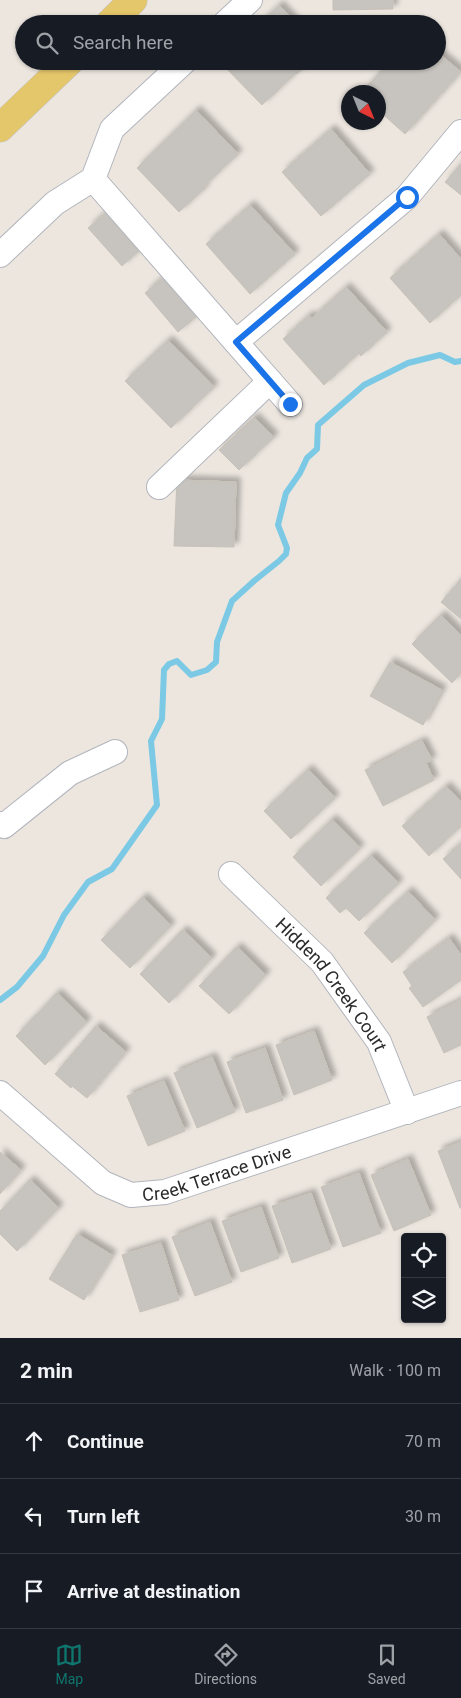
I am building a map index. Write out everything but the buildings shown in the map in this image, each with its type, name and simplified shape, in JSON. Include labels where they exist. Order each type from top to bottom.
[{"type":"main road","points":[[118,15],[133,0]]},
{"type":"main road","points":[[0,128],[61,70]]},
{"type":"street","points":[[234,15],[250,0]]},
{"type":"street","points":[[0,255],[55,203],[93,179],[112,129],[175,70]]},
{"type":"street","points":[[236,342],[407,197],[461,132]]},
{"type":"street","points":[[93,179],[290,404]]},
{"type":"street","points":[[159,487],[270,381]]},
{"type":"street","points":[[0,824],[4,826],[70,772],[115,752]]},
{"type":"street","name":"Hiddend Creek Court","points":[[231,874],[322,962],[379,1042],[407,1112]]},
{"type":"street","name":"Creek Terrace Drive","points":[[0,1092],[103,1183],[131,1195],[165,1192],[407,1112],[461,1092]]},
{"type":"waterway","points":[[0,1000],[17,987],[43,956],[64,915],[88,882],[112,869],[157,805],[151,741],[162,719],[164,670],[169,664],[177,661],[191,675],[207,670],[216,662],[217,642],[232,601],[286,554],[287,548],[278,525],[286,493],[300,473],[307,458],[317,449],[318,425],[364,385],[408,363],[440,355],[455,362],[461,361]]},
{"type":"route","points":[[290,404],[236,342],[407,197]]}]
